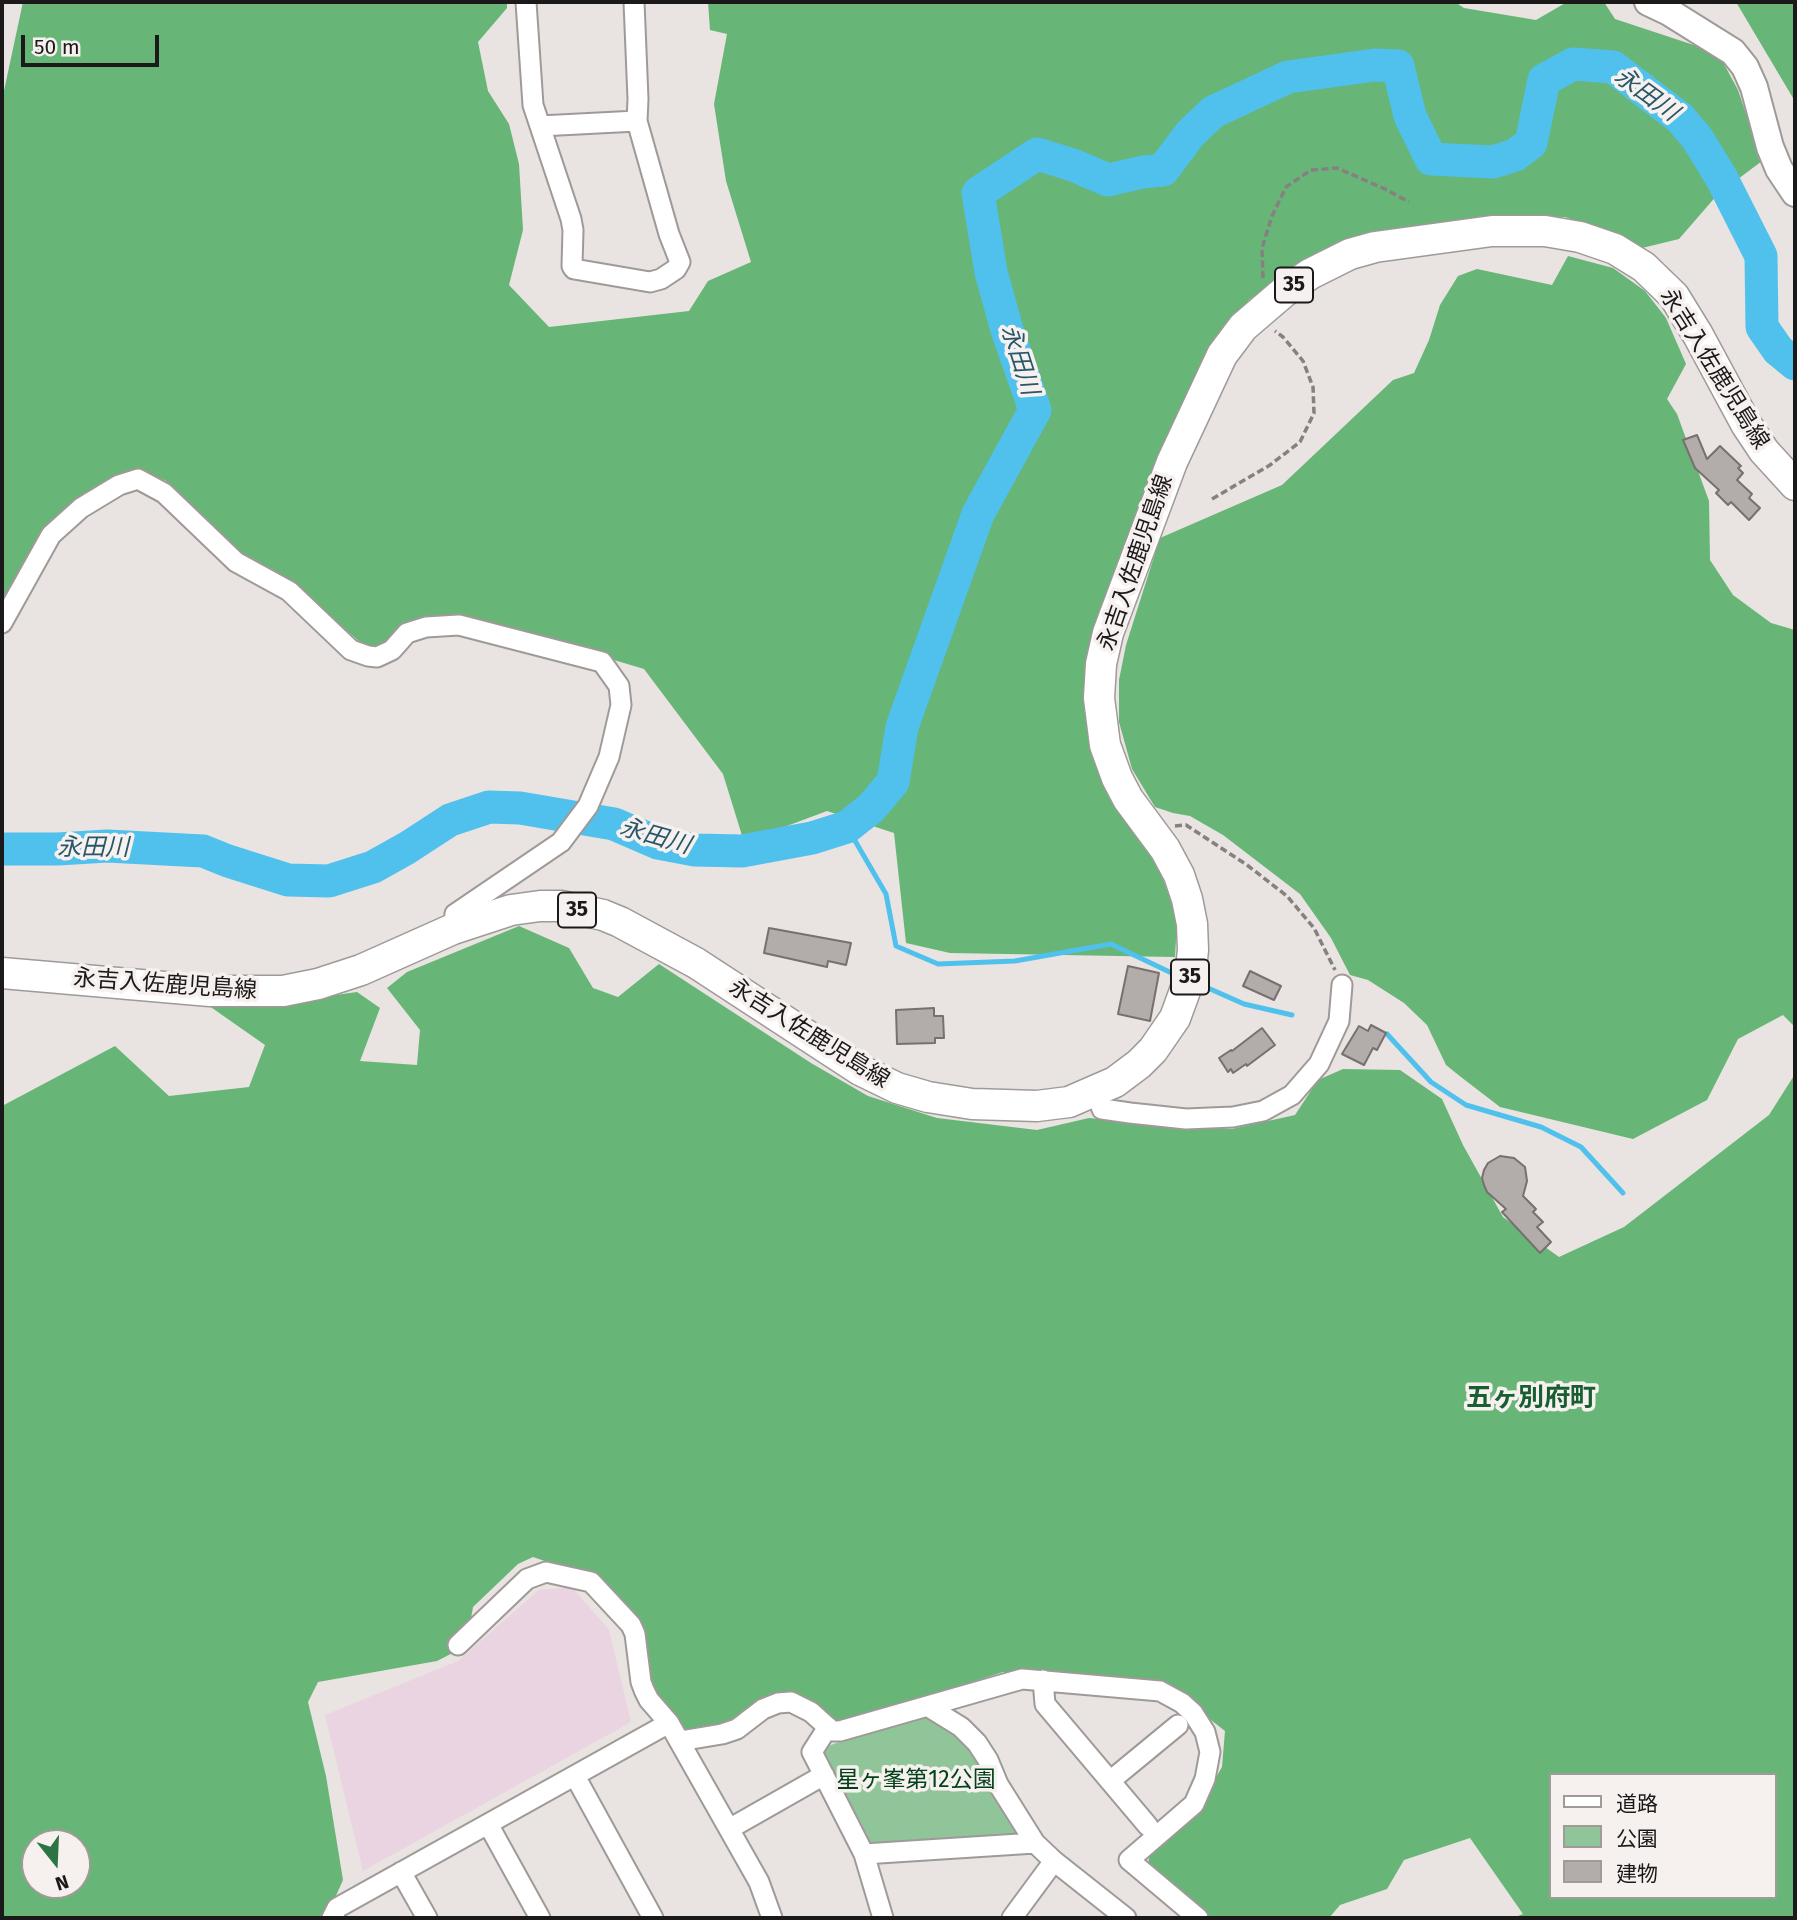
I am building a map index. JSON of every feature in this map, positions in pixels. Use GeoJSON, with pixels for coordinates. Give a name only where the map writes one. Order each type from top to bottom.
{"type":"FeatureCollection","features":[{"type":"Feature","properties":{"kind":"main road","name":"永吉入佐鹿児島線"},"geometry":{"type":"LineString","coordinates":[[2,973],[210,992],[284,991],[318,984],[361,970],[453,929],[511,910],[562,906],[603,915],[620,922],[696,963],[860,1070],[897,1088],[972,1104],[1013,1106],[1069,1102],[1105,1087],[1139,1064],[1164,1037],[1175,1018],[1190,977],[1192,937],[1187,899],[1179,875],[1117,778],[1105,745],[1100,698],[1101,664],[1108,633],[1172,462],[1222,355],[1243,327],[1285,291],[1310,274],[1350,254],[1375,247],[1492,231],[1545,231],[1580,237],[1615,249],[1644,267],[1674,296],[1746,425],[1764,451],[1795,485]]}},
{"type":"Feature","properties":{"kind":"street"},"geometry":{"type":"LineString","coordinates":[[526,2],[532,97],[571,219],[572,266],[574,269],[654,281],[676,269],[680,262],[669,234],[637,121],[634,2]]}},
{"type":"Feature","properties":{"kind":"street"},"geometry":{"type":"LineString","coordinates":[[1647,2],[1669,12],[1733,52],[1745,67],[1754,86],[1770,147],[1779,169],[1795,193]]}},
{"type":"Feature","properties":{"kind":"street"},"geometry":{"type":"LineString","coordinates":[[540,126],[637,121]]}},
{"type":"Feature","properties":{"kind":"street"},"geometry":{"type":"LineString","coordinates":[[2,623],[51,535],[81,508],[119,485],[138,480],[164,493],[236,562],[289,590],[351,650],[377,657],[392,650],[407,634],[426,627],[459,625],[602,662],[619,686],[621,705],[609,757],[588,806],[561,842],[455,914],[453,929]]}},
{"type":"Feature","properties":{"kind":"street"},"geometry":{"type":"LineString","coordinates":[[1105,1087],[1102,1108],[1186,1119],[1233,1117],[1263,1111],[1292,1095],[1319,1064],[1339,1021],[1342,985]]}},
{"type":"Feature","properties":{"kind":"street"},"geometry":{"type":"LineString","coordinates":[[457,1645],[527,1579],[546,1572],[591,1582],[631,1625],[635,1634],[644,1690],[680,1741],[759,1882],[772,1918]]}},
{"type":"Feature","properties":{"kind":"street"},"geometry":{"type":"LineString","coordinates":[[680,1741],[737,1729],[763,1709],[778,1703],[791,1702],[811,1712],[831,1731],[840,1731],[1022,1679],[1160,1691],[1182,1703],[1193,1713],[1205,1731],[1210,1752],[1205,1779],[1194,1804],[1129,1860],[1198,1918]]}},
{"type":"Feature","properties":{"kind":"street"},"geometry":{"type":"LineString","coordinates":[[1043,1680],[1045,1704],[1148,1826]]}},
{"type":"Feature","properties":{"kind":"street"},"geometry":{"type":"LineString","coordinates":[[927,1706],[961,1727],[977,1743],[1004,1794],[1035,1843],[1126,1918]]}},
{"type":"Feature","properties":{"kind":"street"},"geometry":{"type":"LineString","coordinates":[[332,1918],[337,1908],[669,1723]]}},
{"type":"Feature","properties":{"kind":"street"},"geometry":{"type":"LineString","coordinates":[[1110,1781],[1178,1725]]}},
{"type":"Feature","properties":{"kind":"street"},"geometry":{"type":"LineString","coordinates":[[828,1727],[812,1752],[864,1854],[883,1918]]}},
{"type":"Feature","properties":{"kind":"street"},"geometry":{"type":"LineString","coordinates":[[729,1829],[824,1775]]}},
{"type":"Feature","properties":{"kind":"street"},"geometry":{"type":"LineString","coordinates":[[575,1776],[653,1918]]}},
{"type":"Feature","properties":{"kind":"street"},"geometry":{"type":"LineString","coordinates":[[488,1824],[540,1918]]}},
{"type":"Feature","properties":{"kind":"street"},"geometry":{"type":"LineString","coordinates":[[864,1854],[1035,1843]]}},
{"type":"Feature","properties":{"kind":"street"},"geometry":{"type":"LineString","coordinates":[[1012,1918],[1054,1861]]}},
{"type":"Feature","properties":{"kind":"street"},"geometry":{"type":"LineString","coordinates":[[401,1872],[427,1918]]}},
{"type":"Feature","properties":{"kind":"path"},"geometry":{"type":"LineString","coordinates":[[1158,839],[1186,825],[1247,865],[1287,896],[1314,928],[1342,985]]}},
{"type":"Feature","properties":{"kind":"shaded area"},"geometry":{"type":"Polygon","coordinates":[[[572,1587],[609,1630],[631,1722],[363,1871],[325,1715],[458,1661],[539,1590],[572,1587]]]}},
{"type":"Feature","properties":{"kind":"green space"},"geometry":{"type":"Polygon","coordinates":[[[23,2],[507,2],[507,8],[478,42],[488,91],[509,124],[519,164],[523,230],[509,285],[549,327],[689,311],[708,281],[751,262],[726,181],[714,104],[727,34],[710,30],[708,2],[1455,2],[1464,8],[1536,20],[1567,2],[1604,2],[1615,19],[1718,53],[1738,90],[1762,161],[1718,194],[1679,239],[1642,248],[1610,232],[1565,217],[1483,216],[1349,242],[1291,268],[1249,300],[1194,380],[1133,524],[1088,670],[1087,731],[1111,795],[1158,867],[1168,892],[1177,922],[1175,957],[950,953],[906,943],[894,833],[827,811],[744,842],[723,774],[644,669],[594,654],[440,617],[414,620],[384,645],[368,649],[293,584],[226,544],[165,480],[128,473],[95,494],[2,610],[2,100],[23,2]]]}},
{"type":"Feature","properties":{"kind":"green space"},"geometry":{"type":"Polygon","coordinates":[[[1736,2],[1795,2],[1795,103],[1793,98],[1736,2]]]}},
{"type":"Feature","properties":{"kind":"green space"},"geometry":{"type":"Polygon","coordinates":[[[1568,256],[1613,268],[1645,291],[1666,318],[1686,364],[1667,399],[1677,414],[1709,501],[1710,560],[1733,595],[1771,623],[1795,630],[1795,1027],[1783,1015],[1738,1039],[1707,1100],[1633,1139],[1500,1107],[1446,1065],[1427,1025],[1404,1003],[1368,980],[1350,975],[1331,938],[1300,894],[1223,835],[1190,816],[1155,807],[1132,769],[1119,722],[1119,680],[1126,645],[1160,538],[1282,485],[1393,380],[1414,373],[1429,340],[1440,305],[1458,276],[1477,269],[1552,285],[1568,256]]]}},
{"type":"Feature","properties":{"kind":"green space"},"geometry":{"type":"Polygon","coordinates":[[[519,926],[569,948],[593,988],[618,997],[659,964],[811,1063],[868,1096],[937,1118],[1037,1130],[1089,1118],[1232,1129],[1295,1115],[1318,1080],[1343,1069],[1400,1070],[1442,1099],[1463,1145],[1503,1217],[1559,1257],[1624,1227],[1769,1115],[1795,1074],[1795,1918],[1513,1918],[1523,1914],[1470,1838],[1404,1860],[1387,1889],[1340,1905],[1329,1918],[1211,1918],[1148,1864],[1150,1852],[1202,1802],[1222,1767],[1225,1731],[1188,1702],[1145,1682],[1003,1672],[844,1723],[830,1722],[818,1704],[800,1697],[776,1693],[755,1704],[725,1726],[701,1731],[684,1729],[655,1701],[646,1683],[635,1613],[597,1579],[533,1557],[518,1564],[473,1607],[466,1646],[437,1661],[318,1682],[308,1702],[326,1776],[343,1880],[326,1918],[2,1918],[2,1106],[115,1046],[169,1096],[249,1087],[265,1045],[205,1003],[286,1002],[357,992],[380,1008],[360,1061],[417,1065],[420,1030],[387,988],[407,972],[519,926]]]}},
{"type":"Feature","properties":{"kind":"green space","name":"星ヶ峯第12公園"},"geometry":{"type":"Polygon","coordinates":[[[919,1714],[928,1716],[959,1735],[981,1765],[1018,1830],[1015,1836],[875,1845],[868,1842],[822,1752],[825,1747],[919,1714]]]}},
{"type":"Feature","properties":{"kind":"building"},"geometry":{"type":"Polygon","coordinates":[[[1697,435],[1707,459],[1720,446],[1741,466],[1738,468],[1743,473],[1737,480],[1752,494],[1749,498],[1760,508],[1749,520],[1731,502],[1728,505],[1716,493],[1719,490],[1695,468],[1683,440],[1697,435]]]}},
{"type":"Feature","properties":{"kind":"building"},"geometry":{"type":"Polygon","coordinates":[[[769,928],[851,943],[846,965],[828,961],[827,967],[764,953],[769,928]]]}},
{"type":"Feature","properties":{"kind":"building"},"geometry":{"type":"Polygon","coordinates":[[[1128,966],[1159,973],[1150,1021],[1118,1014],[1128,966]]]}},
{"type":"Feature","properties":{"kind":"building"},"geometry":{"type":"Polygon","coordinates":[[[1250,971],[1281,986],[1274,1000],[1243,986],[1250,971]]]}},
{"type":"Feature","properties":{"kind":"building"},"geometry":{"type":"Polygon","coordinates":[[[934,1008],[934,1016],[943,1016],[944,1038],[935,1038],[935,1043],[897,1044],[896,1010],[934,1008]]]}},
{"type":"Feature","properties":{"kind":"building"},"geometry":{"type":"Polygon","coordinates":[[[1371,1025],[1386,1033],[1377,1050],[1373,1048],[1364,1065],[1342,1054],[1359,1026],[1368,1031],[1371,1025]]]}},
{"type":"Feature","properties":{"kind":"building"},"geometry":{"type":"Polygon","coordinates":[[[1262,1028],[1275,1045],[1247,1066],[1246,1064],[1233,1073],[1231,1069],[1228,1072],[1219,1058],[1262,1028]]]}},
{"type":"Feature","properties":{"kind":"building"},"geometry":{"type":"Polygon","coordinates":[[[1500,1156],[1514,1158],[1525,1167],[1527,1181],[1523,1196],[1536,1209],[1533,1212],[1543,1222],[1537,1227],[1551,1242],[1540,1253],[1502,1212],[1506,1209],[1487,1192],[1484,1185],[1484,1170],[1488,1163],[1500,1156]]]}},
{"type":"Feature","properties":{"kind":"waterway","name":"永田川"},"geometry":{"type":"LineString","coordinates":[[2,849],[107,846],[203,851],[288,880],[329,881],[373,867],[450,820],[489,807],[520,808],[614,824],[658,843],[695,850],[742,851],[812,838],[847,827],[871,808],[893,782],[902,727],[978,514],[1035,410],[1007,330],[991,272],[978,193],[1037,154],[1108,180],[1163,170],[1190,134],[1213,112],[1288,77],[1375,65],[1398,66],[1410,116],[1431,159],[1493,162],[1515,155],[1531,143],[1544,80],[1573,64],[1613,67],[1680,118],[1697,138],[1721,177],[1761,256],[1762,327],[1778,350],[1795,364]]}},
{"type":"Feature","properties":{"kind":"waterway"},"geometry":{"type":"LineString","coordinates":[[847,827],[886,894],[896,946],[938,964],[1015,961],[1111,944],[1180,977]]}},
{"type":"Feature","properties":{"kind":"waterway"},"geometry":{"type":"LineString","coordinates":[[1199,984],[1244,1004],[1292,1015]]}},
{"type":"Feature","properties":{"kind":"waterway"},"geometry":{"type":"LineString","coordinates":[[1387,1034],[1431,1082],[1466,1105],[1541,1127],[1581,1147],[1623,1193]]}},
{"type":"Feature","properties":{"kind":"district","name":"五ヶ別府町"},"geometry":{"type":"Point","coordinates":[1531,1399]}}]}
